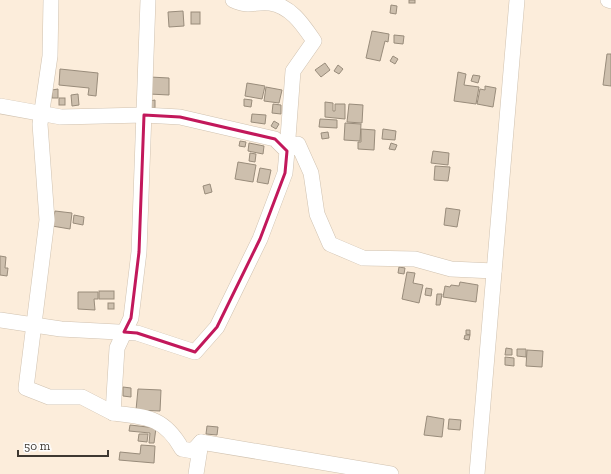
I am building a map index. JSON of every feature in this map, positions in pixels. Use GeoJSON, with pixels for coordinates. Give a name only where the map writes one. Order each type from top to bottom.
{"type":"FeatureCollection","features":[{"type":"Feature","properties":{"kind":"street"},"geometry":{"type":"LineString","coordinates":[[51,0],[50,56],[40,124],[47,220],[26,388],[49,397],[82,397],[113,413],[150,418],[174,434],[182,449],[193,451],[201,442]]}},
{"type":"Feature","properties":{"kind":"street"},"geometry":{"type":"LineString","coordinates":[[113,413],[117,348],[131,318],[139,252],[148,0]]}},
{"type":"Feature","properties":{"kind":"street"},"geometry":{"type":"LineString","coordinates":[[0,320],[61,329],[137,333],[195,352],[217,327],[260,239],[285,173],[293,71],[314,41],[290,11],[270,3],[244,5],[233,0]]}},
{"type":"Feature","properties":{"kind":"street"},"geometry":{"type":"LineString","coordinates":[[477,474],[517,0]]}},
{"type":"Feature","properties":{"kind":"street"},"geometry":{"type":"LineString","coordinates":[[0,106],[61,117],[144,115],[180,118],[275,139],[287,151]]}},
{"type":"Feature","properties":{"kind":"street"},"geometry":{"type":"LineString","coordinates":[[287,151],[298,144],[311,173],[317,214],[330,244],[363,258],[415,259],[451,269],[494,271]]}},
{"type":"Feature","properties":{"kind":"street"},"geometry":{"type":"LineString","coordinates":[[196,474],[201,442]]}},
{"type":"Feature","properties":{"kind":"street"},"geometry":{"type":"LineString","coordinates":[[201,442],[391,474]]}},
{"type":"Feature","properties":{"kind":"highlighted area"},"geometry":{"type":"Polygon","coordinates":[[[144,115],[180,117],[275,139],[287,151],[285,173],[260,239],[217,327],[195,352],[137,333],[124,332],[131,318],[139,252],[144,115]]]}},
{"type":"Feature","properties":{"kind":"building"},"geometry":{"type":"Polygon","coordinates":[[[409,0],[415,0],[415,3],[409,3],[409,0]]]}},
{"type":"Feature","properties":{"kind":"building"},"geometry":{"type":"Polygon","coordinates":[[[391,5],[397,6],[396,14],[390,13],[391,5]]]}},
{"type":"Feature","properties":{"kind":"building"},"geometry":{"type":"Polygon","coordinates":[[[183,11],[184,26],[169,27],[168,12],[183,11]]]}},
{"type":"Feature","properties":{"kind":"building"},"geometry":{"type":"Polygon","coordinates":[[[191,12],[200,12],[200,24],[191,24],[191,12]]]}},
{"type":"Feature","properties":{"kind":"building"},"geometry":{"type":"Polygon","coordinates":[[[372,31],[389,34],[388,42],[385,41],[380,61],[366,58],[372,31]]]}},
{"type":"Feature","properties":{"kind":"building"},"geometry":{"type":"Polygon","coordinates":[[[394,35],[404,36],[403,44],[394,43],[394,35]]]}},
{"type":"Feature","properties":{"kind":"building"},"geometry":{"type":"Polygon","coordinates":[[[607,54],[611,54],[611,86],[603,85],[607,54]]]}},
{"type":"Feature","properties":{"kind":"building"},"geometry":{"type":"Polygon","coordinates":[[[393,56],[398,59],[395,64],[390,61],[393,56]]]}},
{"type":"Feature","properties":{"kind":"building"},"geometry":{"type":"Polygon","coordinates":[[[325,63],[330,70],[321,77],[315,70],[325,63]]]}},
{"type":"Feature","properties":{"kind":"building"},"geometry":{"type":"Polygon","coordinates":[[[338,65],[343,69],[339,74],[334,71],[338,65]]]}},
{"type":"Feature","properties":{"kind":"building"},"geometry":{"type":"Polygon","coordinates":[[[60,69],[98,73],[96,96],[88,95],[89,88],[59,85],[60,69]]]}},
{"type":"Feature","properties":{"kind":"building"},"geometry":{"type":"Polygon","coordinates":[[[458,72],[466,74],[464,85],[479,87],[476,104],[454,101],[458,72]]]}},
{"type":"Feature","properties":{"kind":"building"},"geometry":{"type":"Polygon","coordinates":[[[473,75],[480,76],[478,83],[471,81],[473,75]]]}},
{"type":"Feature","properties":{"kind":"building"},"geometry":{"type":"Polygon","coordinates":[[[150,77],[169,78],[169,95],[149,94],[150,77]]]}},
{"type":"Feature","properties":{"kind":"building"},"geometry":{"type":"Polygon","coordinates":[[[247,83],[265,86],[262,99],[245,96],[247,83]]]}},
{"type":"Feature","properties":{"kind":"building"},"geometry":{"type":"Polygon","coordinates":[[[485,86],[496,88],[493,107],[477,104],[480,89],[485,90],[485,86]]]}},
{"type":"Feature","properties":{"kind":"building"},"geometry":{"type":"Polygon","coordinates":[[[266,87],[282,90],[279,103],[264,101],[266,87]]]}},
{"type":"Feature","properties":{"kind":"building"},"geometry":{"type":"Polygon","coordinates":[[[58,89],[58,98],[52,98],[52,90],[58,89]]]}},
{"type":"Feature","properties":{"kind":"building"},"geometry":{"type":"Polygon","coordinates":[[[78,94],[79,105],[72,106],[71,95],[78,94]]]}},
{"type":"Feature","properties":{"kind":"building"},"geometry":{"type":"Polygon","coordinates":[[[59,98],[65,98],[65,105],[59,105],[59,98]]]}},
{"type":"Feature","properties":{"kind":"building"},"geometry":{"type":"Polygon","coordinates":[[[244,99],[252,100],[251,107],[244,106],[244,99]]]}},
{"type":"Feature","properties":{"kind":"building"},"geometry":{"type":"Polygon","coordinates":[[[155,100],[155,108],[149,108],[149,101],[155,100]]]}},
{"type":"Feature","properties":{"kind":"building"},"geometry":{"type":"Polygon","coordinates":[[[325,102],[333,103],[333,111],[335,111],[335,104],[345,104],[345,119],[325,117],[325,102]]]}},
{"type":"Feature","properties":{"kind":"building"},"geometry":{"type":"Polygon","coordinates":[[[273,104],[281,105],[281,114],[272,113],[273,104]]]}},
{"type":"Feature","properties":{"kind":"building"},"geometry":{"type":"Polygon","coordinates":[[[349,104],[363,105],[362,123],[347,122],[349,104]]]}},
{"type":"Feature","properties":{"kind":"building"},"geometry":{"type":"Polygon","coordinates":[[[252,114],[266,115],[265,124],[251,122],[252,114]]]}},
{"type":"Feature","properties":{"kind":"building"},"geometry":{"type":"Polygon","coordinates":[[[320,119],[337,120],[337,128],[319,127],[320,119]]]}},
{"type":"Feature","properties":{"kind":"building"},"geometry":{"type":"Polygon","coordinates":[[[274,121],[279,124],[276,129],[271,126],[274,121]]]}},
{"type":"Feature","properties":{"kind":"building"},"geometry":{"type":"Polygon","coordinates":[[[345,123],[361,124],[360,141],[344,140],[345,123]]]}},
{"type":"Feature","properties":{"kind":"building"},"geometry":{"type":"Polygon","coordinates":[[[361,129],[375,130],[374,150],[358,149],[358,142],[361,142],[361,129]]]}},
{"type":"Feature","properties":{"kind":"building"},"geometry":{"type":"Polygon","coordinates":[[[383,129],[396,131],[395,140],[382,139],[383,129]]]}},
{"type":"Feature","properties":{"kind":"building"},"geometry":{"type":"Polygon","coordinates":[[[328,132],[329,138],[322,139],[321,133],[328,132]]]}},
{"type":"Feature","properties":{"kind":"building"},"geometry":{"type":"Polygon","coordinates":[[[240,141],[246,142],[245,147],[239,146],[240,141]]]}},
{"type":"Feature","properties":{"kind":"building"},"geometry":{"type":"Polygon","coordinates":[[[249,143],[264,146],[263,154],[248,151],[249,143]]]}},
{"type":"Feature","properties":{"kind":"building"},"geometry":{"type":"Polygon","coordinates":[[[391,143],[397,145],[395,150],[389,149],[391,143]]]}},
{"type":"Feature","properties":{"kind":"building"},"geometry":{"type":"Polygon","coordinates":[[[433,151],[449,153],[448,165],[431,163],[433,151]]]}},
{"type":"Feature","properties":{"kind":"building"},"geometry":{"type":"Polygon","coordinates":[[[250,153],[256,154],[255,162],[249,161],[250,153]]]}},
{"type":"Feature","properties":{"kind":"building"},"geometry":{"type":"Polygon","coordinates":[[[238,162],[256,165],[253,182],[235,179],[238,162]]]}},
{"type":"Feature","properties":{"kind":"building"},"geometry":{"type":"Polygon","coordinates":[[[435,166],[450,167],[448,181],[434,180],[435,166]]]}},
{"type":"Feature","properties":{"kind":"building"},"geometry":{"type":"Polygon","coordinates":[[[260,168],[271,170],[268,184],[257,182],[260,168]]]}},
{"type":"Feature","properties":{"kind":"building"},"geometry":{"type":"Polygon","coordinates":[[[210,184],[212,192],[205,194],[203,186],[210,184]]]}},
{"type":"Feature","properties":{"kind":"building"},"geometry":{"type":"Polygon","coordinates":[[[446,208],[460,210],[457,227],[444,225],[446,208]]]}},
{"type":"Feature","properties":{"kind":"building"},"geometry":{"type":"Polygon","coordinates":[[[55,211],[72,213],[70,229],[52,226],[55,211]]]}},
{"type":"Feature","properties":{"kind":"building"},"geometry":{"type":"Polygon","coordinates":[[[74,215],[84,217],[83,225],[73,223],[74,215]]]}},
{"type":"Feature","properties":{"kind":"building"},"geometry":{"type":"Polygon","coordinates":[[[0,256],[6,257],[5,268],[8,268],[7,276],[0,275],[0,256]]]}},
{"type":"Feature","properties":{"kind":"building"},"geometry":{"type":"Polygon","coordinates":[[[399,267],[405,268],[404,274],[398,273],[399,267]]]}},
{"type":"Feature","properties":{"kind":"building"},"geometry":{"type":"Polygon","coordinates":[[[407,272],[415,273],[413,283],[423,285],[419,303],[402,299],[407,272]]]}},
{"type":"Feature","properties":{"kind":"building"},"geometry":{"type":"Polygon","coordinates":[[[460,282],[478,285],[476,302],[443,297],[445,286],[459,286],[460,282]]]}},
{"type":"Feature","properties":{"kind":"building"},"geometry":{"type":"Polygon","coordinates":[[[426,288],[432,289],[431,296],[425,295],[426,288]]]}},
{"type":"Feature","properties":{"kind":"building"},"geometry":{"type":"Polygon","coordinates":[[[99,291],[114,291],[114,299],[99,299],[99,291]]]}},
{"type":"Feature","properties":{"kind":"building"},"geometry":{"type":"Polygon","coordinates":[[[78,292],[98,292],[98,299],[94,299],[95,310],[78,309],[78,292]]]}},
{"type":"Feature","properties":{"kind":"building"},"geometry":{"type":"Polygon","coordinates":[[[437,294],[442,294],[440,305],[436,305],[437,294]]]}},
{"type":"Feature","properties":{"kind":"building"},"geometry":{"type":"Polygon","coordinates":[[[108,303],[114,303],[114,309],[108,309],[108,303]]]}},
{"type":"Feature","properties":{"kind":"building"},"geometry":{"type":"Polygon","coordinates":[[[466,330],[470,330],[470,335],[466,334],[466,330]]]}},
{"type":"Feature","properties":{"kind":"building"},"geometry":{"type":"Polygon","coordinates":[[[465,335],[470,335],[469,340],[464,339],[465,335]]]}},
{"type":"Feature","properties":{"kind":"building"},"geometry":{"type":"Polygon","coordinates":[[[506,348],[512,349],[512,355],[505,355],[506,348]]]}},
{"type":"Feature","properties":{"kind":"building"},"geometry":{"type":"Polygon","coordinates":[[[517,349],[526,349],[526,357],[517,356],[517,349]]]}},
{"type":"Feature","properties":{"kind":"building"},"geometry":{"type":"Polygon","coordinates":[[[527,350],[543,351],[542,367],[526,366],[527,350]]]}},
{"type":"Feature","properties":{"kind":"building"},"geometry":{"type":"Polygon","coordinates":[[[505,357],[514,358],[514,366],[505,365],[505,357]]]}},
{"type":"Feature","properties":{"kind":"building"},"geometry":{"type":"Polygon","coordinates":[[[123,387],[131,388],[131,397],[123,396],[123,387]]]}},
{"type":"Feature","properties":{"kind":"building"},"geometry":{"type":"Polygon","coordinates":[[[138,389],[161,390],[160,411],[136,410],[138,389]]]}},
{"type":"Feature","properties":{"kind":"building"},"geometry":{"type":"Polygon","coordinates":[[[427,416],[444,419],[442,437],[424,435],[427,416]]]}},
{"type":"Feature","properties":{"kind":"building"},"geometry":{"type":"Polygon","coordinates":[[[449,419],[461,420],[460,430],[448,429],[449,419]]]}},
{"type":"Feature","properties":{"kind":"building"},"geometry":{"type":"Polygon","coordinates":[[[130,425],[156,428],[154,443],[149,443],[150,433],[129,431],[130,425]]]}},
{"type":"Feature","properties":{"kind":"building"},"geometry":{"type":"Polygon","coordinates":[[[207,426],[218,427],[217,435],[206,434],[207,426]]]}},
{"type":"Feature","properties":{"kind":"building"},"geometry":{"type":"Polygon","coordinates":[[[139,434],[148,434],[147,442],[138,441],[139,434]]]}},
{"type":"Feature","properties":{"kind":"building"},"geometry":{"type":"Polygon","coordinates":[[[141,445],[155,446],[154,463],[119,460],[120,452],[140,454],[141,445]]]}}]}
